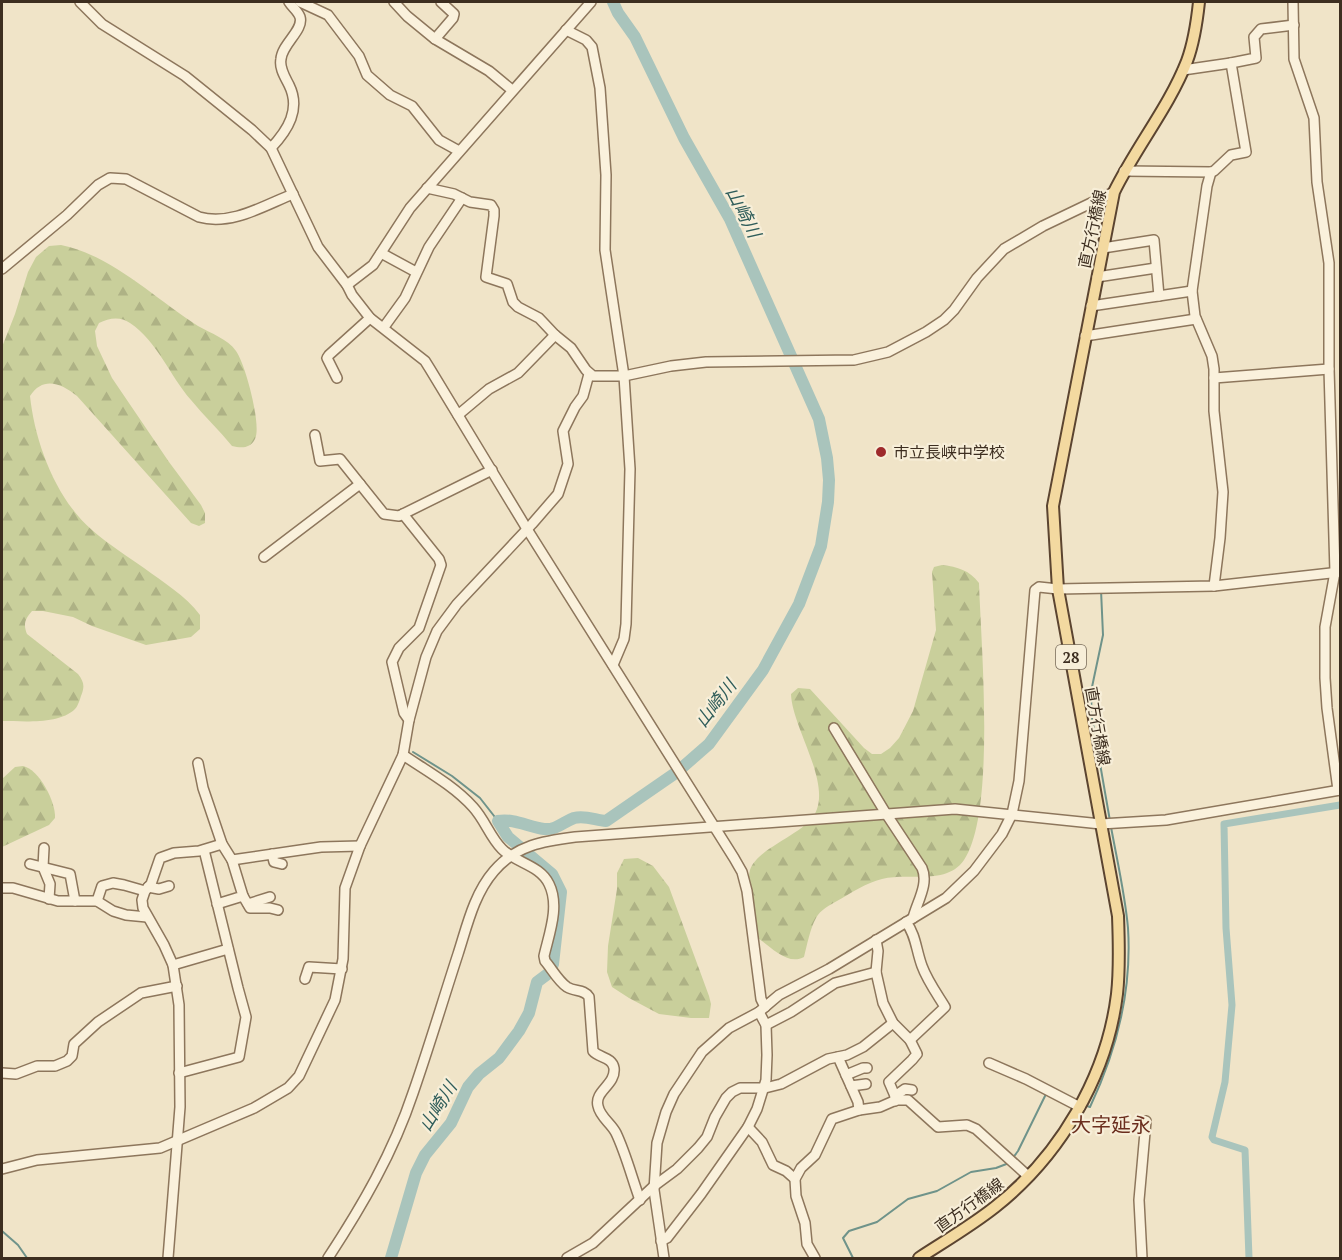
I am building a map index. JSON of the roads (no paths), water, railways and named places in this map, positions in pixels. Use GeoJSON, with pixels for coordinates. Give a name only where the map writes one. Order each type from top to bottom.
{"type":"FeatureCollection","features":[{"type":"Feature","properties":{"kind":"main road","name":"直方行橋線"},"geometry":{"type":"LineString","coordinates":[[920,1258],[995,1207],[1051,1151],[1080,1107],[1100,1063],[1110,1029],[1117,995],[1118,916],[1058,589],[1053,506],[1114,192],[1124,171],[1174,89],[1188,60],[1199,2]]}},
{"type":"Feature","properties":{"kind":"street"},"geometry":{"type":"LineString","coordinates":[[80,2],[102,24],[185,76],[271,148],[318,247],[370,318],[425,361],[527,529],[734,858],[745,880],[760,999],[766,1025],[765,1088],[748,1127],[693,1205],[667,1238],[661,1242]]}},
{"type":"Feature","properties":{"kind":"street"},"geometry":{"type":"LineString","coordinates":[[271,148],[282,135],[295,110],[294,97],[280,64],[283,48],[300,25],[299,15],[289,2]]}},
{"type":"Feature","properties":{"kind":"street"},"geometry":{"type":"LineString","coordinates":[[300,2],[328,15],[359,56],[367,75],[390,95],[412,106],[439,140],[459,151]]}},
{"type":"Feature","properties":{"kind":"street"},"geometry":{"type":"LineString","coordinates":[[394,2],[435,39],[489,70],[512,90]]}},
{"type":"Feature","properties":{"kind":"street"},"geometry":{"type":"LineString","coordinates":[[435,39],[454,14],[441,2]]}},
{"type":"Feature","properties":{"kind":"street"},"geometry":{"type":"LineString","coordinates":[[347,285],[366,271],[381,253],[410,208],[591,2]]}},
{"type":"Feature","properties":{"kind":"street"},"geometry":{"type":"LineString","coordinates":[[328,1258],[355,1217],[384,1164],[413,1095],[477,898],[495,870],[511,855],[525,847],[543,841],[575,837],[885,812],[955,809],[1101,824],[1166,820],[1339,790],[1325,678],[1325,627],[1338,572],[1329,369],[1329,263],[1317,182],[1314,118],[1294,59],[1293,2]]}},
{"type":"Feature","properties":{"kind":"street"},"geometry":{"type":"LineString","coordinates":[[1183,70],[1256,58],[1254,37],[1261,29],[1294,25]]}},
{"type":"Feature","properties":{"kind":"street"},"geometry":{"type":"LineString","coordinates":[[566,30],[586,40],[595,53],[606,154],[605,250],[624,376],[630,469],[626,613],[624,639],[613,665]]}},
{"type":"Feature","properties":{"kind":"street"},"geometry":{"type":"LineString","coordinates":[[1124,171],[1211,172],[1231,155],[1246,152],[1231,63]]}},
{"type":"Feature","properties":{"kind":"street"},"geometry":{"type":"LineString","coordinates":[[1211,172],[1192,291],[1196,319],[1212,356],[1214,378],[1214,411],[1222,492],[1220,538],[1214,586]]}},
{"type":"Feature","properties":{"kind":"street"},"geometry":{"type":"LineString","coordinates":[[2,269],[67,215],[98,185],[110,178],[126,179],[209,220],[230,219],[293,194]]}},
{"type":"Feature","properties":{"kind":"street"},"geometry":{"type":"LineString","coordinates":[[427,188],[470,202],[491,206],[494,210],[486,277],[505,281],[513,302],[518,308],[539,318],[571,348],[590,374],[598,377],[624,376],[671,366],[706,362],[842,361],[868,358],[888,352],[906,345],[944,320],[985,268],[1004,249],[1043,226],[1114,192]]}},
{"type":"Feature","properties":{"kind":"street"},"geometry":{"type":"LineString","coordinates":[[384,327],[405,298],[429,247],[462,198]]}},
{"type":"Feature","properties":{"kind":"street"},"geometry":{"type":"LineString","coordinates":[[1103,248],[1154,240],[1159,296]]}},
{"type":"Feature","properties":{"kind":"street"},"geometry":{"type":"LineString","coordinates":[[381,253],[416,272]]}},
{"type":"Feature","properties":{"kind":"street"},"geometry":{"type":"LineString","coordinates":[[1097,277],[1156,268]]}},
{"type":"Feature","properties":{"kind":"street"},"geometry":{"type":"LineString","coordinates":[[1091,306],[1192,291]]}},
{"type":"Feature","properties":{"kind":"street"},"geometry":{"type":"LineString","coordinates":[[337,378],[327,358],[370,318]]}},
{"type":"Feature","properties":{"kind":"street"},"geometry":{"type":"LineString","coordinates":[[1085,336],[1196,319]]}},
{"type":"Feature","properties":{"kind":"street"},"geometry":{"type":"LineString","coordinates":[[458,415],[489,389],[518,373],[555,335]]}},
{"type":"Feature","properties":{"kind":"street"},"geometry":{"type":"LineString","coordinates":[[1214,378],[1329,369]]}},
{"type":"Feature","properties":{"kind":"street"},"geometry":{"type":"LineString","coordinates":[[2,1169],[37,1160],[148,1150],[178,1141],[254,1108],[288,1088],[299,1076],[335,1000],[342,969],[345,888],[360,846],[403,755],[409,720],[426,657],[437,632],[457,604],[558,494],[568,464],[563,431],[574,407],[583,396],[590,374]]}},
{"type":"Feature","properties":{"kind":"street"},"geometry":{"type":"LineString","coordinates":[[315,435],[320,461],[340,459],[384,514],[399,516],[492,470]]}},
{"type":"Feature","properties":{"kind":"street"},"geometry":{"type":"LineString","coordinates":[[264,557],[360,484]]}},
{"type":"Feature","properties":{"kind":"street"},"geometry":{"type":"LineString","coordinates":[[403,514],[441,565],[419,628],[399,648],[392,662],[404,712],[409,720]]}},
{"type":"Feature","properties":{"kind":"street"},"geometry":{"type":"LineString","coordinates":[[664,1258],[654,1186],[657,1143],[666,1112],[682,1080],[702,1052],[729,1028],[762,1009],[779,995],[800,985],[946,898],[974,871],[1002,834],[1012,814],[1022,756],[1035,590],[1039,587],[1058,589],[1214,586],[1338,572]]}},
{"type":"Feature","properties":{"kind":"street"},"geometry":{"type":"LineString","coordinates":[[834,728],[925,874],[923,888],[910,920],[923,970],[945,1007],[910,1040]]}},
{"type":"Feature","properties":{"kind":"street"},"geometry":{"type":"LineString","coordinates":[[403,755],[447,784],[472,806],[500,847],[540,872],[549,884],[553,913],[544,956],[564,986],[584,991],[589,997],[593,1051],[609,1060],[614,1068],[613,1078],[598,1098],[597,1105],[616,1133],[640,1200]]}},
{"type":"Feature","properties":{"kind":"street"},"geometry":{"type":"LineString","coordinates":[[198,763],[203,788],[222,844],[232,860],[245,900],[250,908],[278,910]]}},
{"type":"Feature","properties":{"kind":"street"},"geometry":{"type":"LineString","coordinates":[[168,1258],[180,1107],[179,1005],[173,965],[143,908],[142,900],[152,884],[160,858],[174,853],[204,850],[222,844]]}},
{"type":"Feature","properties":{"kind":"street"},"geometry":{"type":"LineString","coordinates":[[232,860],[321,847],[360,846]]}},
{"type":"Feature","properties":{"kind":"street"},"geometry":{"type":"LineString","coordinates":[[44,849],[43,867],[50,884],[49,899]]}},
{"type":"Feature","properties":{"kind":"street"},"geometry":{"type":"LineString","coordinates":[[179,1072],[239,1057],[246,1017],[204,850]]}},
{"type":"Feature","properties":{"kind":"street"},"geometry":{"type":"LineString","coordinates":[[272,854],[274,862],[282,864]]}},
{"type":"Feature","properties":{"kind":"street"},"geometry":{"type":"LineString","coordinates":[[30,864],[70,874],[75,901]]}},
{"type":"Feature","properties":{"kind":"street"},"geometry":{"type":"LineString","coordinates":[[97,901],[102,886],[112,884],[159,889],[169,886]]}},
{"type":"Feature","properties":{"kind":"street"},"geometry":{"type":"LineString","coordinates":[[2,888],[13,888],[49,899],[97,901],[113,911],[126,915],[147,916]]}},
{"type":"Feature","properties":{"kind":"street"},"geometry":{"type":"LineString","coordinates":[[218,904],[270,897]]}},
{"type":"Feature","properties":{"kind":"street"},"geometry":{"type":"LineString","coordinates":[[876,940],[878,951],[876,972],[883,1003],[893,1023],[910,1040],[917,1054],[889,1080],[895,1099]]}},
{"type":"Feature","properties":{"kind":"street"},"geometry":{"type":"LineString","coordinates":[[173,965],[228,949]]}},
{"type":"Feature","properties":{"kind":"street"},"geometry":{"type":"LineString","coordinates":[[305,979],[309,967],[342,969]]}},
{"type":"Feature","properties":{"kind":"street"},"geometry":{"type":"LineString","coordinates":[[766,1025],[791,1012],[835,983],[876,972]]}},
{"type":"Feature","properties":{"kind":"street"},"geometry":{"type":"LineString","coordinates":[[2,1073],[16,1074],[37,1066],[55,1066],[67,1061],[72,1056],[74,1044],[98,1022],[141,993],[177,987]]}},
{"type":"Feature","properties":{"kind":"street"},"geometry":{"type":"LineString","coordinates":[[567,1258],[593,1243],[698,1148],[707,1137],[726,1098],[740,1088],[765,1088],[781,1084],[828,1059],[862,1047],[893,1023]]}},
{"type":"Feature","properties":{"kind":"street"},"geometry":{"type":"LineString","coordinates":[[838,1057],[860,1110]]}},
{"type":"Feature","properties":{"kind":"street"},"geometry":{"type":"LineString","coordinates":[[989,1063],[1006,1069],[1080,1107]]}},
{"type":"Feature","properties":{"kind":"street"},"geometry":{"type":"LineString","coordinates":[[846,1075],[867,1068]]}},
{"type":"Feature","properties":{"kind":"street"},"geometry":{"type":"LineString","coordinates":[[851,1086],[867,1084]]}},
{"type":"Feature","properties":{"kind":"street"},"geometry":{"type":"LineString","coordinates":[[815,1258],[807,1244],[805,1223],[796,1196],[795,1179],[801,1168],[818,1151],[832,1119],[860,1110],[880,1107],[895,1099],[904,1089],[912,1090]]}},
{"type":"Feature","properties":{"kind":"street"},"geometry":{"type":"LineString","coordinates":[[895,1099],[911,1102],[938,1127],[967,1125],[972,1127],[1028,1176]]}},
{"type":"Feature","properties":{"kind":"street"},"geometry":{"type":"LineString","coordinates":[[1142,1258],[1139,1200],[1146,1121]]}},
{"type":"Feature","properties":{"kind":"street"},"geometry":{"type":"LineString","coordinates":[[748,1127],[762,1142],[773,1165],[786,1171],[795,1179]]}},
{"type":"Feature","properties":{"kind":"waterway","name":"山崎川"},"geometry":{"type":"LineString","coordinates":[[391,1258],[416,1173],[425,1155],[451,1123],[468,1087],[479,1074],[499,1058],[519,1031],[529,1013],[537,982],[549,973],[553,964],[561,892],[552,874],[508,837],[498,821],[504,820],[544,829],[556,827],[578,817],[606,821],[677,772],[709,744],[763,670],[799,604],[821,546],[829,480],[819,419],[730,219],[684,138],[635,37],[613,2]]}},
{"type":"Feature","properties":{"kind":"waterway"},"geometry":{"type":"LineString","coordinates":[[1101,590],[1103,635],[1092,687],[1091,712],[1110,821]]}},
{"type":"Feature","properties":{"kind":"waterway"},"geometry":{"type":"LineString","coordinates":[[413,752],[452,776],[480,798],[498,821]]}},
{"type":"Feature","properties":{"kind":"waterway"},"geometry":{"type":"LineString","coordinates":[[1249,1258],[1245,1150],[1214,1140],[1212,1137],[1225,1082],[1232,1005],[1226,928],[1224,824],[1340,805]]}},
{"type":"Feature","properties":{"kind":"waterway"},"geometry":{"type":"LineString","coordinates":[[1084,1105],[1090,1107],[1108,1064],[1121,1020],[1128,975],[1127,915],[1111,827]]}},
{"type":"Feature","properties":{"kind":"waterway"},"geometry":{"type":"LineString","coordinates":[[1012,1159],[1047,1092]]}},
{"type":"Feature","properties":{"kind":"waterway"},"geometry":{"type":"LineString","coordinates":[[853,1258],[843,1238],[849,1231],[877,1222],[908,1199],[937,1191],[971,1172],[996,1168],[1009,1163]]}},
{"type":"Feature","properties":{"kind":"waterway"},"geometry":{"type":"LineString","coordinates":[[2,1231],[18,1245],[27,1258]]}},
{"type":"Feature","properties":{"kind":"place","name":"市立長峡中学校"},"geometry":{"type":"Point","coordinates":[881,452]}},
{"type":"Feature","properties":{"kind":"district","name":"大字延永"},"geometry":{"type":"Point","coordinates":[1111,1124]}}]}
